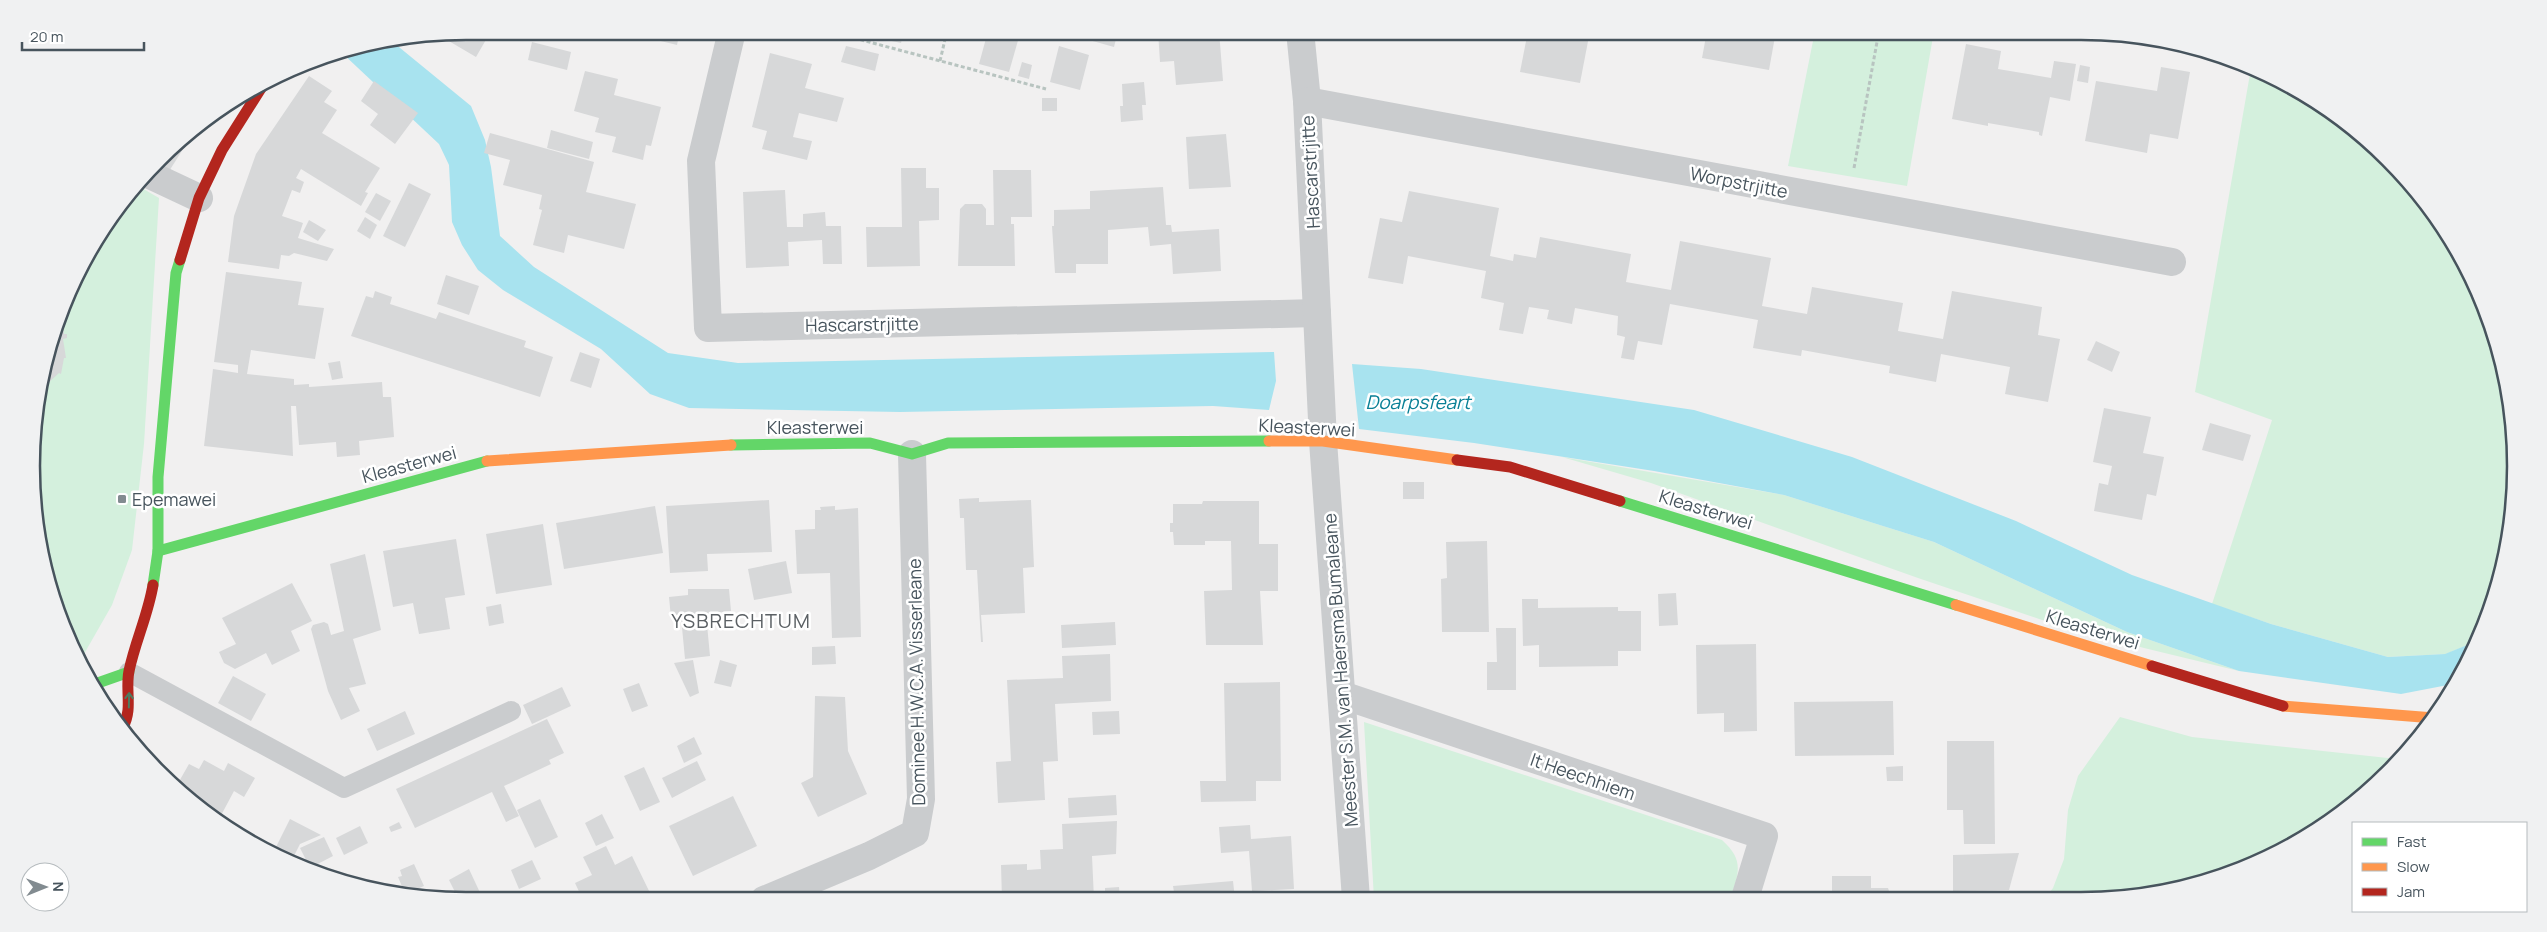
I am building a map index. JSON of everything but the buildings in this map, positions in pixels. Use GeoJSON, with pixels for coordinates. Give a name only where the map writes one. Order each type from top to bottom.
{"type":"FeatureCollection","features":[{"type":"Feature","properties":{"kind":"street","name":"Hascarstrjitte"},"geometry":{"type":"LineString","coordinates":[[730,40],[701,161],[708,328],[1317,313]]}},
{"type":"Feature","properties":{"kind":"street","name":"Hascarstrjitte"},"geometry":{"type":"LineString","coordinates":[[1301,40],[1307,101],[1323,441]]}},
{"type":"Feature","properties":{"kind":"street"},"geometry":{"type":"LineString","coordinates":[[126,722],[129,716],[129,672],[150,602],[158,551],[158,477],[176,273],[199,198],[222,150],[257,95]]}},
{"type":"Feature","properties":{"kind":"street","name":"Worpstrjitte"},"geometry":{"type":"LineString","coordinates":[[1307,101],[2172,262]]}},
{"type":"Feature","properties":{"kind":"street"},"geometry":{"type":"LineString","coordinates":[[154,177],[199,198]]}},
{"type":"Feature","properties":{"kind":"street","name":"Kleasterwei"},"geometry":{"type":"LineString","coordinates":[[158,551],[488,461],[703,444],[870,443],[912,454],[948,443],[1323,441],[1510,467],[2288,708],[2425,717]]}},
{"type":"Feature","properties":{"kind":"street","name":"Meester S.M. van Haersma Bumaleane"},"geometry":{"type":"LineString","coordinates":[[1323,441],[1356,892]]}},
{"type":"Feature","properties":{"kind":"street","name":"Dominee H.W.C.A. Visserleane"},"geometry":{"type":"LineString","coordinates":[[783,892],[868,856],[915,833],[921,799],[912,454]]}},
{"type":"Feature","properties":{"kind":"street"},"geometry":{"type":"LineString","coordinates":[[99,682],[129,672]]}},
{"type":"Feature","properties":{"kind":"street","name":"It Heechhiem"},"geometry":{"type":"LineString","coordinates":[[1342,695],[1764,836],[1748,892]]}},
{"type":"Feature","properties":{"kind":"lane"},"geometry":{"type":"LineString","coordinates":[[129,672],[344,788],[510,710]]}},
{"type":"Feature","properties":{"kind":"path"},"geometry":{"type":"LineString","coordinates":[[861,40],[1046,89]]}},
{"type":"Feature","properties":{"kind":"path"},"geometry":{"type":"LineString","coordinates":[[940,61],[945,40]]}},
{"type":"Feature","properties":{"kind":"path"},"geometry":{"type":"LineString","coordinates":[[1848,203],[1877,40]]}},
{"type":"Feature","properties":{"kind":"green space"},"geometry":{"type":"Polygon","coordinates":[[[1813,40],[1932,40],[1907,186],[1788,166],[1813,40]]]}},
{"type":"Feature","properties":{"kind":"green space"},"geometry":{"type":"Polygon","coordinates":[[[2250,75],[2294,97],[2318,112],[2362,146],[2382,165],[2401,185],[2435,229],[2450,253],[2475,303],[2499,383],[2506,438],[2507,466],[2506,494],[2499,549],[2484,603],[2467,645],[2446,654],[2388,657],[2271,624],[2212,604],[2272,420],[2195,392],[2250,75]]]}},
{"type":"Feature","properties":{"kind":"green space"},"geometry":{"type":"Polygon","coordinates":[[[143,189],[159,198],[144,444],[132,550],[112,605],[84,654],[72,629],[63,603],[48,549],[41,494],[41,438],[48,383],[72,303],[97,253],[112,229],[143,189]]]}},
{"type":"Feature","properties":{"kind":"green space"},"geometry":{"type":"Polygon","coordinates":[[[1562,457],[1784,495],[1934,542],[2127,632],[2239,671],[2144,648],[2042,620],[1651,483],[1562,457]]]}},
{"type":"Feature","properties":{"kind":"green space"},"geometry":{"type":"Polygon","coordinates":[[[2120,717],[2192,737],[2390,758],[2362,786],[2318,820],[2294,835],[2244,860],[2164,884],[2109,891],[2050,892],[2064,859],[2068,810],[2078,776],[2120,717]]]}},
{"type":"Feature","properties":{"kind":"green space"},"geometry":{"type":"Polygon","coordinates":[[[1364,722],[1722,840],[1734,854],[1738,866],[1733,892],[1374,892],[1364,722]]]}},
{"type":"Feature","properties":{"kind":"water"},"geometry":{"type":"Polygon","coordinates":[[[397,46],[471,106],[485,140],[491,167],[500,236],[534,267],[668,353],[738,363],[1274,352],[1276,381],[1269,410],[1213,406],[900,412],[689,408],[650,394],[601,349],[503,290],[478,270],[462,245],[452,222],[449,165],[439,144],[347,58],[397,46]]]}},
{"type":"Feature","properties":{"kind":"water","name":"Doarpsfeart"},"geometry":{"type":"Polygon","coordinates":[[[1352,364],[1421,369],[1694,410],[1852,457],[2016,521],[2132,575],[2271,624],[2388,657],[2445,654],[2467,645],[2446,685],[2401,694],[2239,671],[2127,632],[1934,542],[1784,495],[1654,471],[1474,443],[1359,429],[1352,364]]]}},
{"type":"Feature","properties":{"kind":"traffic: fast"},"geometry":{"type":"LineString","coordinates":[[153,585],[158,551],[158,477],[176,273],[180,260]]}},
{"type":"Feature","properties":{"kind":"traffic: fast"},"geometry":{"type":"LineString","coordinates":[[731,445],[870,443],[912,454],[948,443],[1269,441]]}},
{"type":"Feature","properties":{"kind":"traffic: fast"},"geometry":{"type":"LineString","coordinates":[[158,551],[487,461]]}},
{"type":"Feature","properties":{"kind":"traffic: fast"},"geometry":{"type":"LineString","coordinates":[[1620,501],[1956,605]]}},
{"type":"Feature","properties":{"kind":"traffic: fast"},"geometry":{"type":"LineString","coordinates":[[99,682],[129,672]]}},
{"type":"Feature","properties":{"kind":"traffic: slow"},"geometry":{"type":"LineString","coordinates":[[1269,441],[1323,441],[1457,460]]}},
{"type":"Feature","properties":{"kind":"traffic: slow"},"geometry":{"type":"LineString","coordinates":[[487,461],[731,445]]}},
{"type":"Feature","properties":{"kind":"traffic: slow"},"geometry":{"type":"LineString","coordinates":[[1956,605],[2152,666]]}},
{"type":"Feature","properties":{"kind":"traffic: slow"},"geometry":{"type":"LineString","coordinates":[[2283,706],[2425,717]]}},
{"type":"Feature","properties":{"kind":"traffic: jam"},"geometry":{"type":"LineString","coordinates":[[180,260],[199,198],[222,150],[257,95]]}},
{"type":"Feature","properties":{"kind":"traffic: jam"},"geometry":{"type":"LineString","coordinates":[[1457,460],[1510,467],[1620,501]]}},
{"type":"Feature","properties":{"kind":"traffic: jam"},"geometry":{"type":"LineString","coordinates":[[125,721],[128,713],[129,671],[153,585]]}},
{"type":"Feature","properties":{"kind":"traffic: jam"},"geometry":{"type":"LineString","coordinates":[[2152,666],[2283,706]]}},
{"type":"Feature","properties":{"kind":"place","name":"Epemawei"},"geometry":{"type":"Point","coordinates":[122,499]}},
{"type":"Feature","properties":{"kind":"district","name":"YSBRECHTUM"},"geometry":{"type":"Point","coordinates":[741,620]}}]}
